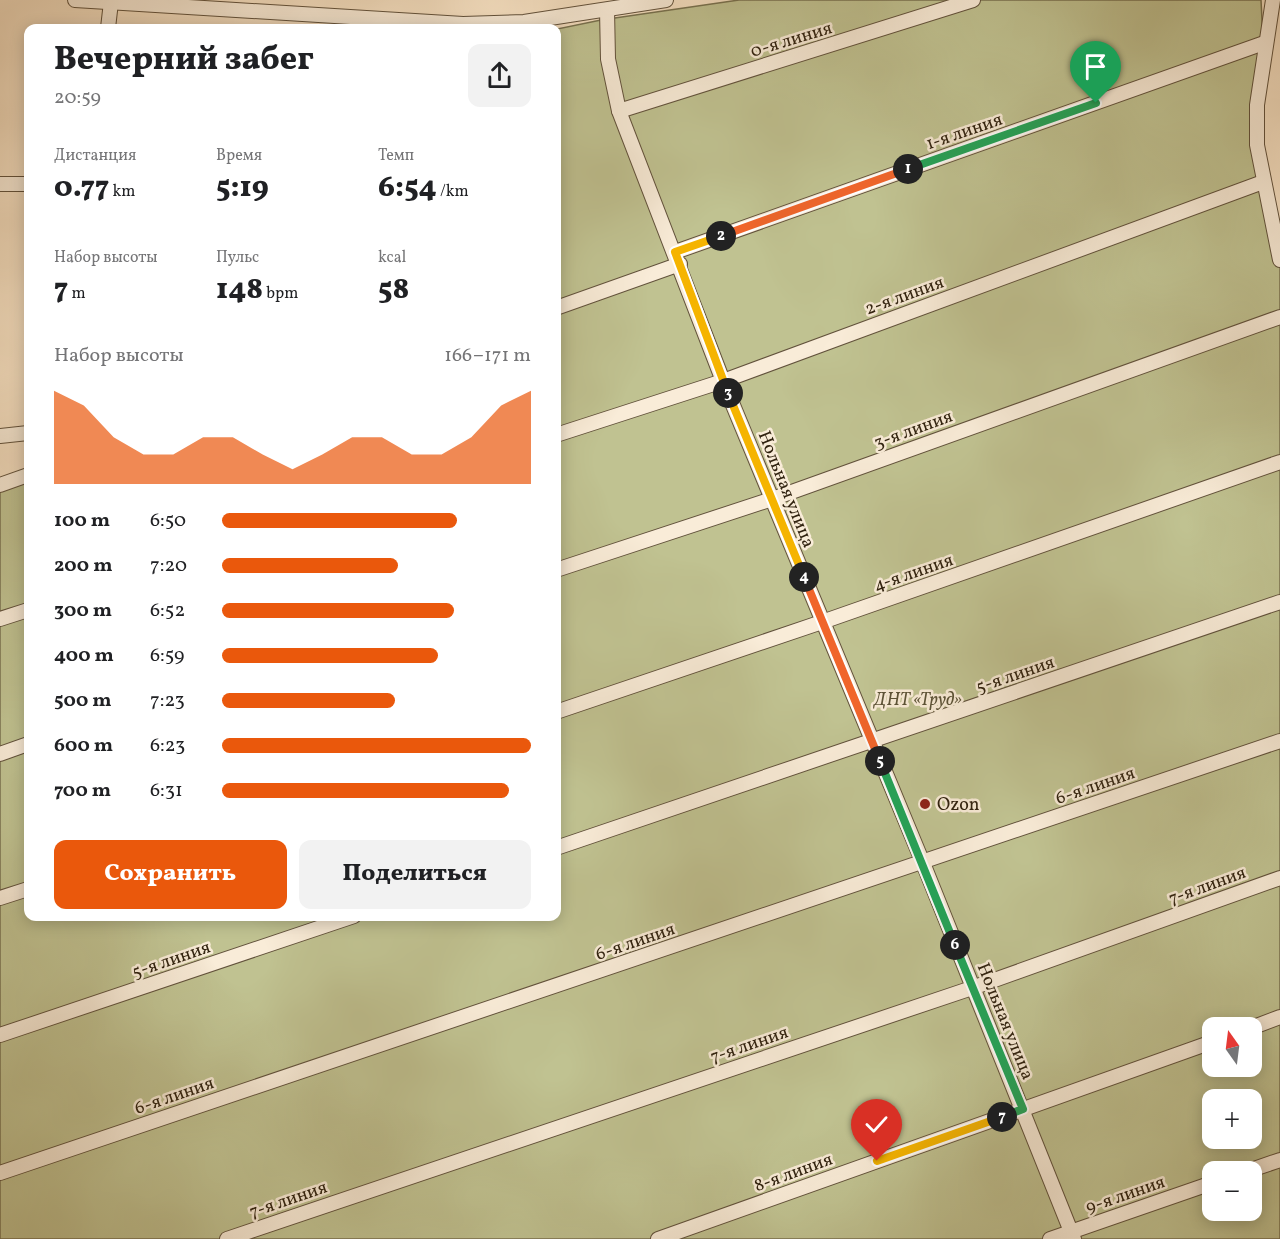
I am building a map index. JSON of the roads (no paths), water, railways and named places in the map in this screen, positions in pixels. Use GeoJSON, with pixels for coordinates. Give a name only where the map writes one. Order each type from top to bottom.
{"type":"FeatureCollection","features":[{"type":"Feature","properties":{"kind":"street"},"geometry":{"type":"LineString","coordinates":[[75,0],[463,24]]}},
{"type":"Feature","properties":{"kind":"street"},"geometry":{"type":"LineString","coordinates":[[530,24],[666,0]]}},
{"type":"Feature","properties":{"kind":"street","name":"0-я линия"},"geometry":{"type":"LineString","coordinates":[[619,111],[973,0]]}},
{"type":"Feature","properties":{"kind":"street"},"geometry":{"type":"LineString","coordinates":[[1273,0],[1264,43],[1257,105],[1257,145],[1280,260]]}},
{"type":"Feature","properties":{"kind":"street"},"geometry":{"type":"LineString","coordinates":[[108,24],[111,2]]}},
{"type":"Feature","properties":{"kind":"street","name":"Нольная улица"},"geometry":{"type":"LineString","coordinates":[[607,10],[609,59],[619,111],[678,258],[723,381],[923,863],[1072,1235]]}},
{"type":"Feature","properties":{"kind":"street","name":"1-я линия"},"geometry":{"type":"LineString","coordinates":[[561,306],[678,258],[1264,43]]}},
{"type":"Feature","properties":{"kind":"street","name":"2-я линия"},"geometry":{"type":"LineString","coordinates":[[561,433],[723,381],[1263,182]]}},
{"type":"Feature","properties":{"kind":"street"},"geometry":{"type":"LineString","coordinates":[[0,184],[24,183]]}},
{"type":"Feature","properties":{"kind":"street","name":"3-я линия"},"geometry":{"type":"LineString","coordinates":[[561,568],[772,499],[1280,316]]}},
{"type":"Feature","properties":{"kind":"street"},"geometry":{"type":"LineString","coordinates":[[0,436],[24,433]]}},
{"type":"Feature","properties":{"kind":"street","name":"4-я линия"},"geometry":{"type":"LineString","coordinates":[[561,709],[822,622],[1280,462]]}},
{"type":"Feature","properties":{"kind":"street"},"geometry":{"type":"LineString","coordinates":[[0,485],[24,476]]}},
{"type":"Feature","properties":{"kind":"street","name":"5-я линия"},"geometry":{"type":"LineString","coordinates":[[561,846],[1280,602]]}},
{"type":"Feature","properties":{"kind":"street"},"geometry":{"type":"LineString","coordinates":[[0,619],[24,611]]}},
{"type":"Feature","properties":{"kind":"street","name":"6-я линия"},"geometry":{"type":"LineString","coordinates":[[0,1173],[1280,741]]}},
{"type":"Feature","properties":{"kind":"street"},"geometry":{"type":"LineString","coordinates":[[0,754],[24,745]]}},
{"type":"Feature","properties":{"kind":"street","name":"7-я линия"},"geometry":{"type":"LineString","coordinates":[[226,1239],[972,988],[1280,878]]}},
{"type":"Feature","properties":{"kind":"street"},"geometry":{"type":"LineString","coordinates":[[0,898],[24,890]]}},
{"type":"Feature","properties":{"kind":"street","name":"5-я линия"},"geometry":{"type":"LineString","coordinates":[[0,1035],[339,921]]}},
{"type":"Feature","properties":{"kind":"street"},"geometry":{"type":"LineString","coordinates":[[1262,1024],[1280,1017]]}},
{"type":"Feature","properties":{"kind":"street","name":"8-я линия"},"geometry":{"type":"LineString","coordinates":[[658,1239],[1202,1046]]}},
{"type":"Feature","properties":{"kind":"street"},"geometry":{"type":"LineString","coordinates":[[1262,1166],[1280,1160]]}},
{"type":"Feature","properties":{"kind":"street","name":"9-я линия"},"geometry":{"type":"LineString","coordinates":[[1050,1239],[1072,1235],[1202,1187]]}},
{"type":"Feature","properties":{"kind":"place","name":"Ozon"},"geometry":{"type":"Point","coordinates":[925,804]}},
{"type":"Feature","properties":{"kind":"park label","name":"ДНТ «Труд»"},"geometry":{"type":"Point","coordinates":[918,699]}}]}
